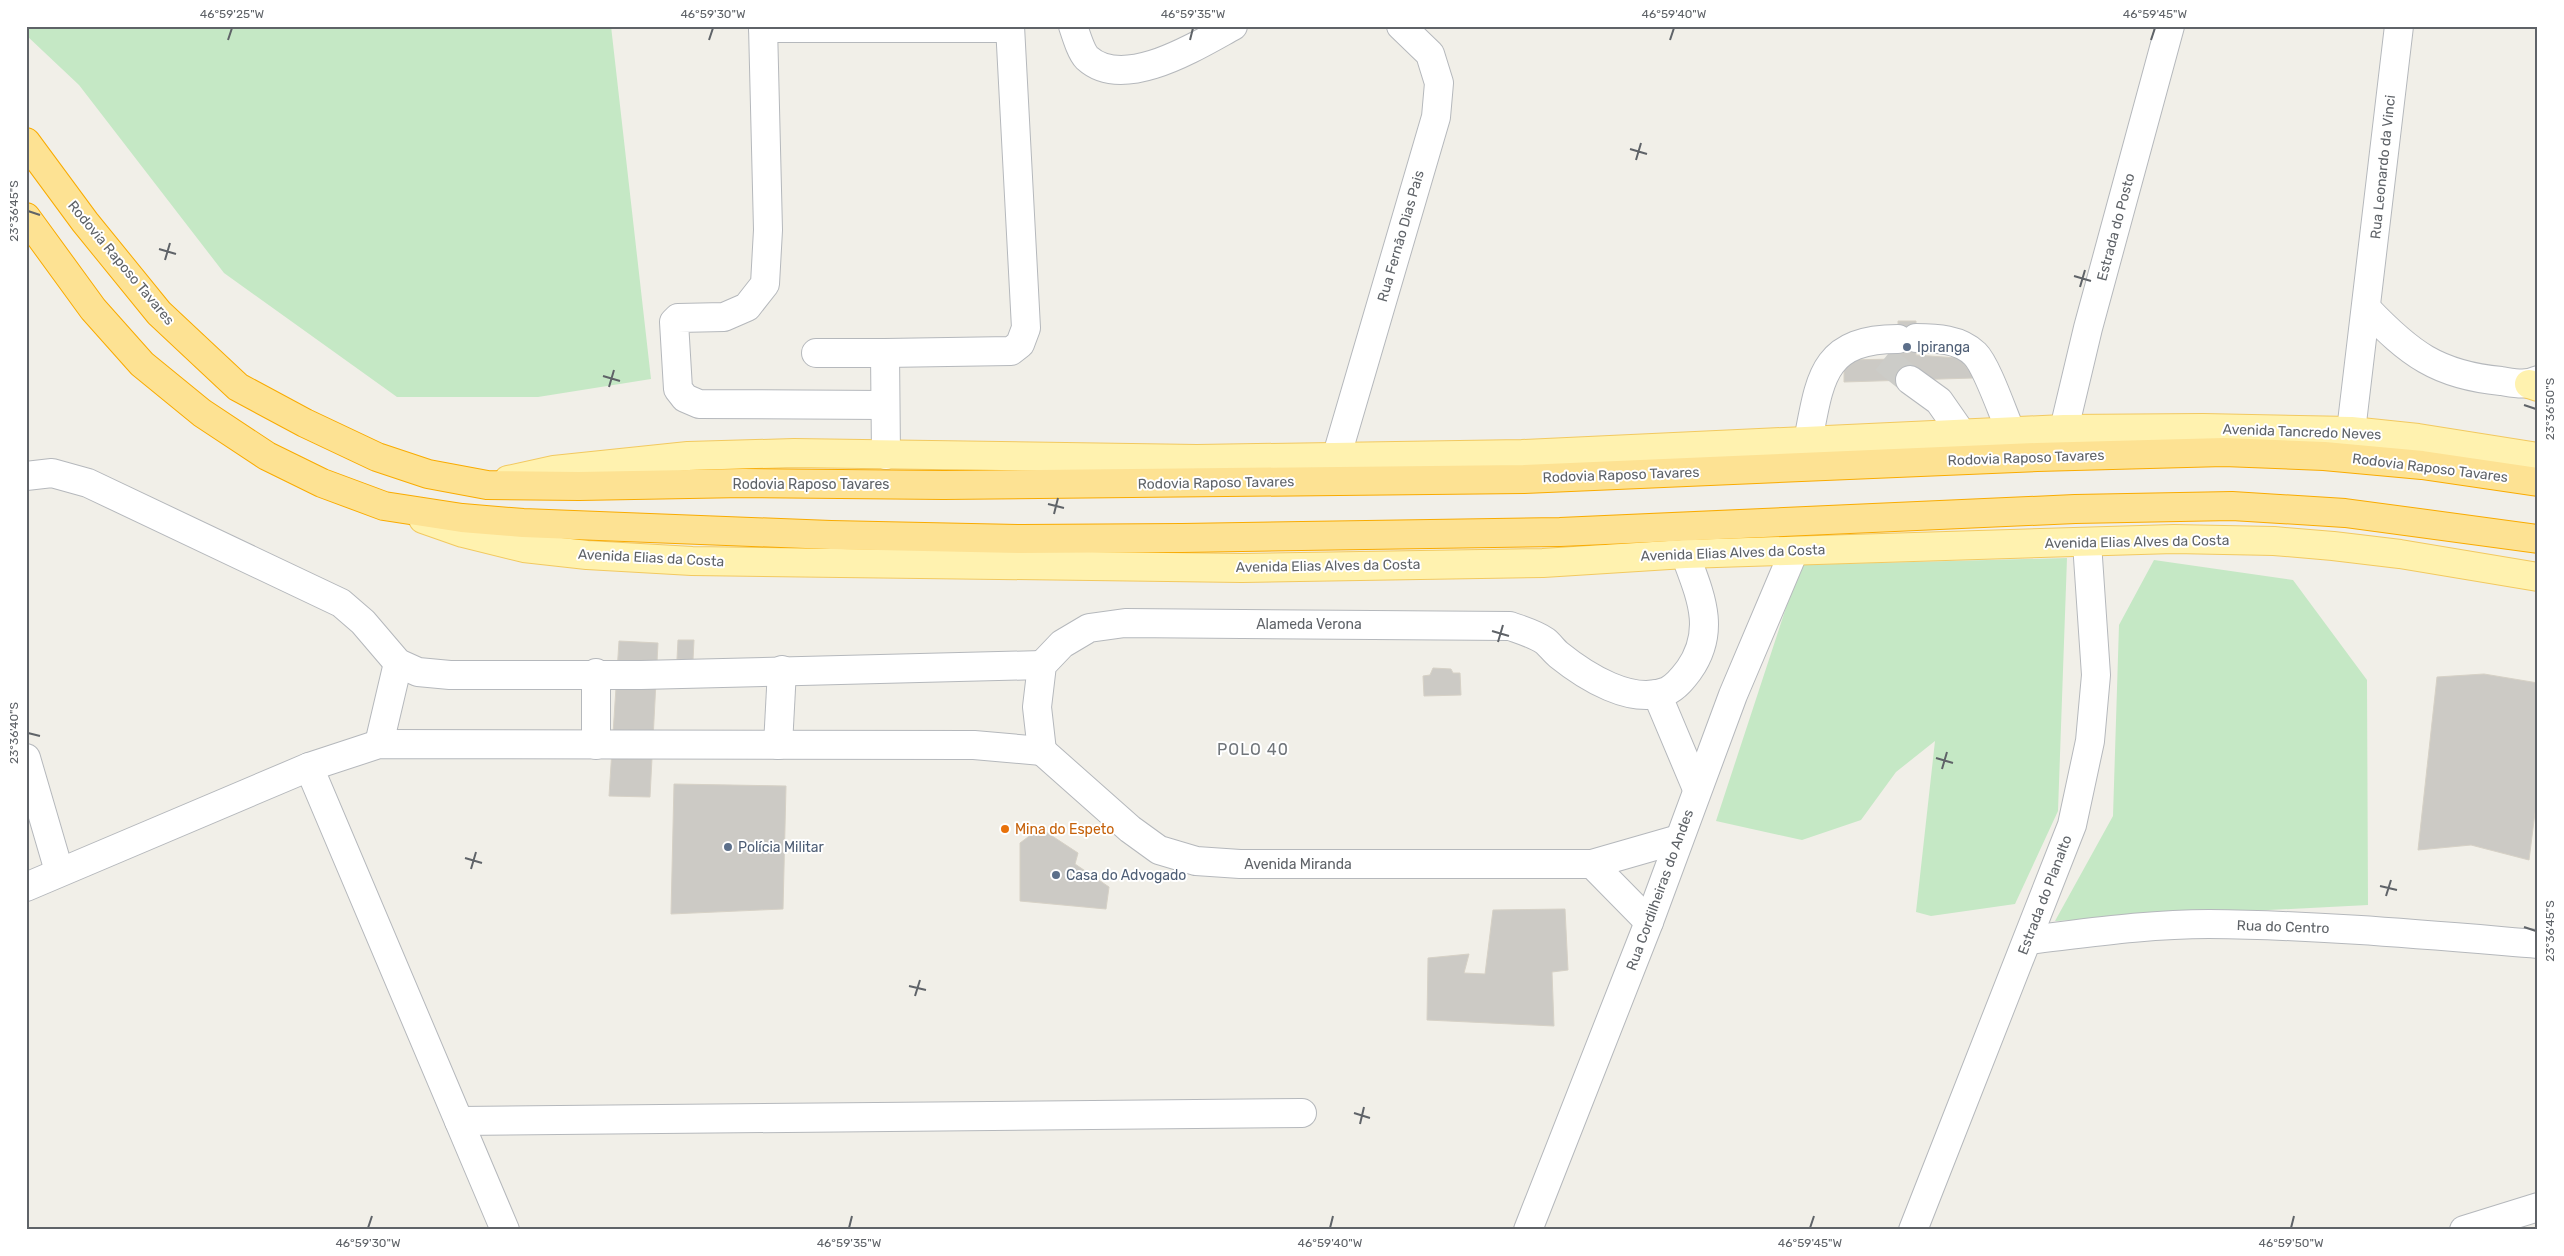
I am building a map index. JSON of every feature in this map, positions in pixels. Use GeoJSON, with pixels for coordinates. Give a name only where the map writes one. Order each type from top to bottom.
{"type":"FeatureCollection","features":[{"type":"Feature","properties":{"kind":"highway","name":"Rodovia Raposo Tavares"},"geometry":{"type":"LineString","coordinates":[[26,142],[85,222],[159,314],[238,387],[305,424],[377,457],[428,474],[487,485],[579,486],[744,483],[974,485],[1524,479],[2037,457],[2224,452],[2324,456],[2422,465],[2538,482]]}},
{"type":"Feature","properties":{"kind":"highway"},"geometry":{"type":"LineString","coordinates":[[26,217],[92,309],[142,364],[202,413],[266,456],[322,483],[384,506],[462,518],[523,523],[831,535],[1021,539],[1560,532],[2075,509],[2232,506],[2345,513],[2538,539]]}},
{"type":"Feature","properties":{"kind":"main road","name":"Avenida Tancredo Neves"},"geometry":{"type":"LineString","coordinates":[[487,485],[554,470],[610,462],[688,456],[794,453],[1197,459],[1337,455],[1522,454],[2064,429],[2202,428],[2351,431],[2418,438],[2538,457]]}},
{"type":"Feature","properties":{"kind":"main road","name":"Avenida Elias da Costa"},"geometry":{"type":"LineString","coordinates":[[384,506],[480,537],[524,548],[587,555],[692,561],[925,565]]}},
{"type":"Feature","properties":{"kind":"main road","name":"Avenida Elias Alves da Costa"},"geometry":{"type":"LineString","coordinates":[[925,565],[1242,568],[1543,563],[1686,554],[2174,539],[2274,541],[2400,554],[2538,578]]}},
{"type":"Feature","properties":{"kind":"street"},"geometry":{"type":"LineString","coordinates":[[1073,26],[1086,57],[1107,69],[1136,70],[1184,52],[1233,26]]}},
{"type":"Feature","properties":{"kind":"street","name":"Rua Fernão Dias Pais"},"geometry":{"type":"LineString","coordinates":[[1337,455],[1436,117],[1440,83],[1430,54],[1401,26]]}},
{"type":"Feature","properties":{"kind":"street","name":"Estrada do Posto"},"geometry":{"type":"LineString","coordinates":[[2064,429],[2088,328],[2170,26]]}},
{"type":"Feature","properties":{"kind":"street","name":"Rua Leonardo da Vinci"},"geometry":{"type":"LineString","coordinates":[[2351,431],[2367,309],[2399,26]]}},
{"type":"Feature","properties":{"kind":"street"},"geometry":{"type":"LineString","coordinates":[[816,353],[1011,352],[1020,344],[1026,328],[1010,27],[763,27],[768,230],[765,284],[747,307],[724,317],[678,318],[674,322],[678,390],[685,398],[699,404],[884,405]]}},
{"type":"Feature","properties":{"kind":"street"},"geometry":{"type":"LineString","coordinates":[[2367,309],[2392,335],[2417,355],[2445,370],[2483,380],[2535,384]]}},
{"type":"Feature","properties":{"kind":"street"},"geometry":{"type":"LineString","coordinates":[[1808,441],[1817,392],[1829,365],[1841,352],[1932,338],[1956,342],[1975,354],[2011,432]]}},
{"type":"Feature","properties":{"kind":"street"},"geometry":{"type":"LineString","coordinates":[[885,353],[884,405],[886,455]]}},
{"type":"Feature","properties":{"kind":"street"},"geometry":{"type":"LineString","coordinates":[[1910,380],[1940,401],[1962,434]]}},
{"type":"Feature","properties":{"kind":"street"},"geometry":{"type":"LineString","coordinates":[[26,476],[52,473],[88,483],[341,603],[363,622],[398,663],[418,672],[450,675],[596,673],[641,675],[1042,665],[1037,707],[1042,751],[974,744],[380,744],[309,767],[26,886]]}},
{"type":"Feature","properties":{"kind":"street","name":"Estrada do Planalto"},"geometry":{"type":"LineString","coordinates":[[1913,1230],[2072,825],[2090,741],[2096,675],[2087,543]]}},
{"type":"Feature","properties":{"kind":"street","name":"Rua Cordilheiras do Andes"},"geometry":{"type":"LineString","coordinates":[[1528,1230],[1649,922],[1697,789],[1794,551]]}},
{"type":"Feature","properties":{"kind":"street"},"geometry":{"type":"LineString","coordinates":[[1686,554],[1701,600],[1706,629],[1698,656],[1681,680],[1668,690],[1657,694],[1697,789]]}},
{"type":"Feature","properties":{"kind":"street","name":"Alameda Verona"},"geometry":{"type":"LineString","coordinates":[[1042,665],[1062,644],[1089,628],[1124,622],[1510,626],[1544,641],[1565,659],[1609,685],[1626,692],[1657,694]]}},
{"type":"Feature","properties":{"kind":"street"},"geometry":{"type":"LineString","coordinates":[[380,744],[398,663]]}},
{"type":"Feature","properties":{"kind":"street"},"geometry":{"type":"LineString","coordinates":[[778,745],[782,670]]}},
{"type":"Feature","properties":{"kind":"street"},"geometry":{"type":"LineString","coordinates":[[596,673],[596,745]]}},
{"type":"Feature","properties":{"kind":"street","name":"Avenida Miranda"},"geometry":{"type":"LineString","coordinates":[[1042,751],[1130,829],[1159,850],[1196,861],[1240,864],[1592,864],[1679,840]]}},
{"type":"Feature","properties":{"kind":"street"},"geometry":{"type":"LineString","coordinates":[[26,758],[59,871]]}},
{"type":"Feature","properties":{"kind":"street"},"geometry":{"type":"LineString","coordinates":[[309,767],[505,1230]]}},
{"type":"Feature","properties":{"kind":"street"},"geometry":{"type":"LineString","coordinates":[[1592,864],[1649,922]]}},
{"type":"Feature","properties":{"kind":"street","name":"Rua do Centro"},"geometry":{"type":"LineString","coordinates":[[2028,940],[2129,928],[2207,924],[2423,934],[2538,944]]}},
{"type":"Feature","properties":{"kind":"street"},"geometry":{"type":"LineString","coordinates":[[460,1121],[1302,1113]]}},
{"type":"Feature","properties":{"kind":"street"},"geometry":{"type":"LineString","coordinates":[[2464,1230],[2538,1207]]}},
{"type":"Feature","properties":{"kind":"green space"},"geometry":{"type":"Polygon","coordinates":[[[26,26],[611,26],[651,379],[538,397],[397,397],[224,273],[79,85],[26,35],[26,26]]]}},
{"type":"Feature","properties":{"kind":"green space"},"geometry":{"type":"Polygon","coordinates":[[[2067,558],[2058,811],[2015,904],[1931,916],[1916,912],[1935,741],[1896,772],[1861,820],[1802,840],[1716,821],[1800,565],[2067,558]]]}},
{"type":"Feature","properties":{"kind":"green space"},"geometry":{"type":"Polygon","coordinates":[[[2154,560],[2293,580],[2367,680],[2368,905],[2055,921],[2113,816],[2119,625],[2154,560]]]}},
{"type":"Feature","properties":{"kind":"building","name":"Ipiranga"},"geometry":{"type":"Polygon","coordinates":[[[1898,321],[1916,321],[1916,355],[1971,359],[1973,378],[1844,382],[1844,360],[1898,359],[1898,321]]]}},
{"type":"Feature","properties":{"kind":"building"},"geometry":{"type":"Polygon","coordinates":[[[678,640],[694,640],[693,660],[677,659],[678,640]]]}},
{"type":"Feature","properties":{"kind":"building"},"geometry":{"type":"Polygon","coordinates":[[[619,641],[658,643],[650,797],[609,796],[619,641]]]}},
{"type":"Feature","properties":{"kind":"building"},"geometry":{"type":"Polygon","coordinates":[[[1433,668],[1451,669],[1453,673],[1460,673],[1461,695],[1424,696],[1423,676],[1430,675],[1433,668]]]}},
{"type":"Feature","properties":{"kind":"building"},"geometry":{"type":"Polygon","coordinates":[[[2484,674],[2538,683],[2538,789],[2529,860],[2471,845],[2418,850],[2437,677],[2484,674]]]}},
{"type":"Feature","properties":{"kind":"building","name":"Polícia Militar"},"geometry":{"type":"Polygon","coordinates":[[[674,784],[786,786],[783,909],[671,914],[674,784]]]}},
{"type":"Feature","properties":{"kind":"building","name":"Casa do Advogado"},"geometry":{"type":"Polygon","coordinates":[[[1040,828],[1078,853],[1075,864],[1109,887],[1106,909],[1020,901],[1020,843],[1040,828]]]}},
{"type":"Feature","properties":{"kind":"building"},"geometry":{"type":"Polygon","coordinates":[[[1565,909],[1568,970],[1552,972],[1554,1026],[1427,1020],[1428,958],[1469,954],[1464,973],[1485,974],[1493,910],[1565,909]]]}},
{"type":"Feature","properties":{"kind":"tunnel"},"geometry":{"type":"LineString","coordinates":[[1884,359],[1910,380]]}},
{"type":"Feature","properties":{"kind":"place","name":"Ipiranga"},"geometry":{"type":"Point","coordinates":[1907,347]}},
{"type":"Feature","properties":{"kind":"place","name":"Mina do Espeto"},"geometry":{"type":"Point","coordinates":[1005,829]}},
{"type":"Feature","properties":{"kind":"place","name":"Polícia Militar"},"geometry":{"type":"Point","coordinates":[728,847]}},
{"type":"Feature","properties":{"kind":"place","name":"Casa do Advogado"},"geometry":{"type":"Point","coordinates":[1056,875]}},
{"type":"Feature","properties":{"kind":"district","name":"POLO 40"},"geometry":{"type":"Point","coordinates":[1253,749]}}]}
